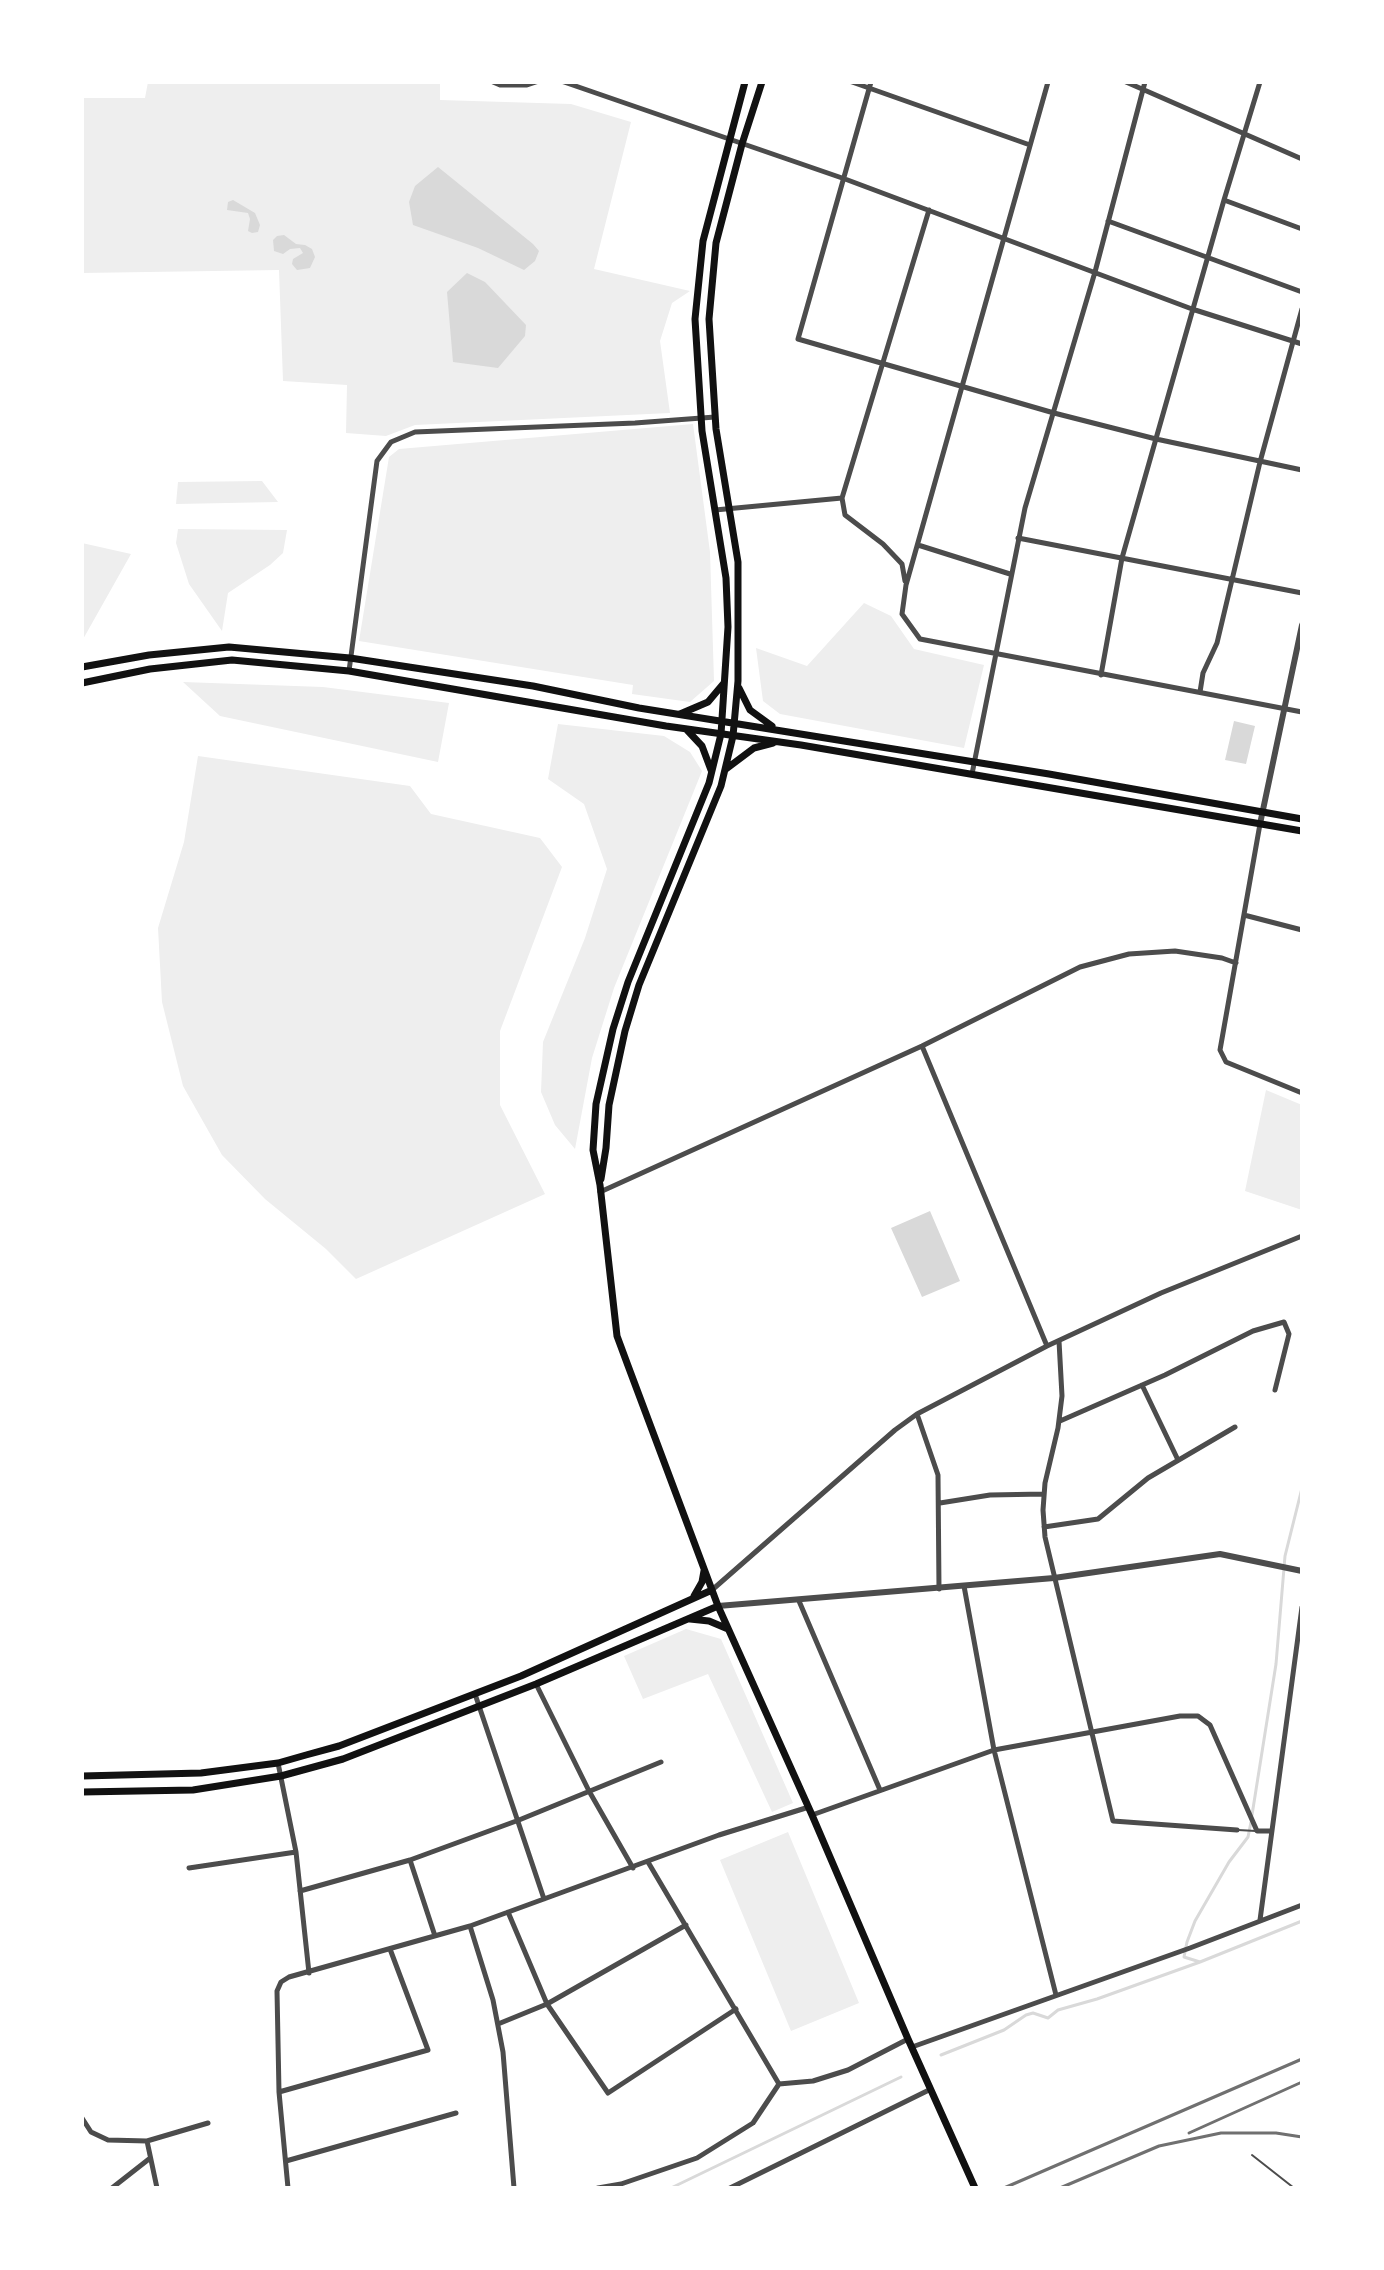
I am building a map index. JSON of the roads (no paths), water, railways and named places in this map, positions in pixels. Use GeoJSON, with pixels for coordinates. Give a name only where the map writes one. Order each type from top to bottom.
{"type":"FeatureCollection","features":[{"type":"Feature","properties":{"kind":"main road"},"geometry":{"type":"LineString","coordinates":[[745,82],[703,241],[695,319],[702,418],[726,578],[728,627],[723,721],[711,774],[628,982],[613,1029],[596,1104],[593,1150],[617,1336],[718,1606],[974,2188]]}},
{"type":"Feature","properties":{"kind":"main road"},"geometry":{"type":"LineString","coordinates":[[600,1188],[609,1105],[625,1031],[639,985],[725,771],[735,723],[738,562],[715,417],[709,319],[716,243],[762,82]]}},
{"type":"Feature","properties":{"kind":"main road"},"geometry":{"type":"LineString","coordinates":[[82,667],[149,655],[217,648],[350,658],[533,686],[678,714],[973,761],[1302,819]]}},
{"type":"Feature","properties":{"kind":"main road"},"geometry":{"type":"LineString","coordinates":[[82,683],[150,669],[232,660],[349,671],[1302,831]]}},
{"type":"Feature","properties":{"kind":"main road"},"geometry":{"type":"LineString","coordinates":[[678,714],[708,702],[725,681]]}},
{"type":"Feature","properties":{"kind":"main road"},"geometry":{"type":"LineString","coordinates":[[738,686],[750,710],[777,729]]}},
{"type":"Feature","properties":{"kind":"main road"},"geometry":{"type":"LineString","coordinates":[[685,729],[702,746],[711,765],[711,774]]}},
{"type":"Feature","properties":{"kind":"main road"},"geometry":{"type":"LineString","coordinates":[[725,771],[754,748],[779,742]]}},
{"type":"Feature","properties":{"kind":"main road"},"geometry":{"type":"LineString","coordinates":[[693,1598],[702,1582],[704,1568]]}},
{"type":"Feature","properties":{"kind":"main road"},"geometry":{"type":"LineString","coordinates":[[82,1776],[201,1773],[278,1763],[339,1746],[521,1676],[712,1590]]}},
{"type":"Feature","properties":{"kind":"main road"},"geometry":{"type":"LineString","coordinates":[[82,1792],[193,1790],[281,1776],[343,1759],[536,1684],[718,1606]]}},
{"type":"Feature","properties":{"kind":"main road"},"geometry":{"type":"LineString","coordinates":[[688,1618],[709,1621],[728,1629]]}},
{"type":"Feature","properties":{"kind":"main road"},"geometry":{"type":"LineString","coordinates":[[339,1746],[343,1759]]}},
{"type":"Feature","properties":{"kind":"street"},"geometry":{"type":"LineString","coordinates":[[493,82],[527,85],[536,82]]}},
{"type":"Feature","properties":{"kind":"street"},"geometry":{"type":"LineString","coordinates":[[564,82],[845,179],[1192,309],[1302,344]]}},
{"type":"Feature","properties":{"kind":"street"},"geometry":{"type":"LineString","coordinates":[[852,82],[870,85],[1030,145]]}},
{"type":"Feature","properties":{"kind":"street"},"geometry":{"type":"LineString","coordinates":[[1048,82],[906,585],[902,614],[920,639],[1302,712]]}},
{"type":"Feature","properties":{"kind":"street"},"geometry":{"type":"LineString","coordinates":[[1126,82],[1144,86],[1302,159]]}},
{"type":"Feature","properties":{"kind":"street"},"geometry":{"type":"LineString","coordinates":[[1101,675],[1122,558],[1260,82]]}},
{"type":"Feature","properties":{"kind":"street"},"geometry":{"type":"LineString","coordinates":[[870,85],[798,339],[1054,413],[1156,439],[1302,470]]}},
{"type":"Feature","properties":{"kind":"street"},"geometry":{"type":"LineString","coordinates":[[972,774],[1018,538],[1095,272],[1144,86]]}},
{"type":"Feature","properties":{"kind":"street"},"geometry":{"type":"LineString","coordinates":[[1224,200],[1302,229]]}},
{"type":"Feature","properties":{"kind":"street"},"geometry":{"type":"LineString","coordinates":[[906,585],[902,564],[883,544],[845,515],[842,498],[929,210]]}},
{"type":"Feature","properties":{"kind":"street"},"geometry":{"type":"LineString","coordinates":[[1108,221],[1302,292]]}},
{"type":"Feature","properties":{"kind":"street"},"geometry":{"type":"LineString","coordinates":[[1200,692],[1208,659],[1217,643],[1260,462],[1302,309]]}},
{"type":"Feature","properties":{"kind":"street"},"geometry":{"type":"LineString","coordinates":[[349,671],[377,461],[391,442],[415,432],[715,417]]}},
{"type":"Feature","properties":{"kind":"street"},"geometry":{"type":"LineString","coordinates":[[715,510],[842,498]]}},
{"type":"Feature","properties":{"kind":"street"},"geometry":{"type":"LineString","coordinates":[[1018,538],[1302,593]]}},
{"type":"Feature","properties":{"kind":"street"},"geometry":{"type":"LineString","coordinates":[[918,545],[1010,574]]}},
{"type":"Feature","properties":{"kind":"street"},"geometry":{"type":"LineString","coordinates":[[1302,625],[1262,813],[1220,1050],[1226,1062],[1302,1093]]}},
{"type":"Feature","properties":{"kind":"street"},"geometry":{"type":"LineString","coordinates":[[1244,915],[1302,930]]}},
{"type":"Feature","properties":{"kind":"street"},"geometry":{"type":"LineString","coordinates":[[600,1188],[922,1046],[1080,967],[1129,954],[1175,951],[1236,963]]}},
{"type":"Feature","properties":{"kind":"street"},"geometry":{"type":"LineString","coordinates":[[922,1046],[1047,1346]]}},
{"type":"Feature","properties":{"kind":"street"},"geometry":{"type":"LineString","coordinates":[[712,1590],[917,1414],[1047,1346],[1161,1293],[1302,1236]]}},
{"type":"Feature","properties":{"kind":"street"},"geometry":{"type":"LineString","coordinates":[[1059,1421],[1253,1331],[1284,1322],[1289,1334],[1275,1390]]}},
{"type":"Feature","properties":{"kind":"street"},"geometry":{"type":"LineString","coordinates":[[1059,1341],[1062,1396],[1044,1494],[1044,1527],[1113,1821],[1237,1830]]}},
{"type":"Feature","properties":{"kind":"street"},"geometry":{"type":"LineString","coordinates":[[1142,1385],[1178,1460]]}},
{"type":"Feature","properties":{"kind":"street"},"geometry":{"type":"LineString","coordinates":[[917,1414],[938,1475],[939,1589]]}},
{"type":"Feature","properties":{"kind":"street"},"geometry":{"type":"LineString","coordinates":[[1044,1527],[1098,1519],[1148,1478],[1235,1427]]}},
{"type":"Feature","properties":{"kind":"street"},"geometry":{"type":"LineString","coordinates":[[940,1503],[990,1495],[1044,1494]]}},
{"type":"Feature","properties":{"kind":"street"},"geometry":{"type":"LineString","coordinates":[[718,1606],[1054,1578],[1220,1554],[1302,1571]]}},
{"type":"Feature","properties":{"kind":"street"},"geometry":{"type":"LineString","coordinates":[[964,1586],[994,1750],[1056,1995]]}},
{"type":"Feature","properties":{"kind":"street"},"geometry":{"type":"LineString","coordinates":[[799,1601],[880,1790]]}},
{"type":"Feature","properties":{"kind":"street"},"geometry":{"type":"LineString","coordinates":[[1260,1920],[1302,1607]]}},
{"type":"Feature","properties":{"kind":"street"},"geometry":{"type":"LineString","coordinates":[[536,1684],[589,1791],[633,1868]]}},
{"type":"Feature","properties":{"kind":"street"},"geometry":{"type":"LineString","coordinates":[[475,1694],[544,1899]]}},
{"type":"Feature","properties":{"kind":"street"},"geometry":{"type":"LineString","coordinates":[[288,2188],[279,2092],[277,1991],[281,1982],[289,1977],[470,1926],[719,1835],[880,1790],[994,1750],[1180,1716],[1198,1716],[1210,1725],[1257,1831],[1271,1831]]}},
{"type":"Feature","properties":{"kind":"street"},"geometry":{"type":"LineString","coordinates":[[300,1891],[410,1860],[661,1762]]}},
{"type":"Feature","properties":{"kind":"street"},"geometry":{"type":"LineString","coordinates":[[278,1763],[296,1852],[309,1973]]}},
{"type":"Feature","properties":{"kind":"street"},"geometry":{"type":"LineString","coordinates":[[189,1868],[296,1852]]}},
{"type":"Feature","properties":{"kind":"street"},"geometry":{"type":"LineString","coordinates":[[410,1860],[435,1936]]}},
{"type":"Feature","properties":{"kind":"street"},"geometry":{"type":"LineString","coordinates":[[648,1862],[779,2084]]}},
{"type":"Feature","properties":{"kind":"street"},"geometry":{"type":"LineString","coordinates":[[779,2084],[813,2081],[848,2070],[910,2043],[1182,1951],[1302,1905]]}},
{"type":"Feature","properties":{"kind":"street"},"geometry":{"type":"LineString","coordinates":[[508,1912],[547,2004],[608,2093],[736,2009]]}},
{"type":"Feature","properties":{"kind":"street"},"geometry":{"type":"LineString","coordinates":[[498,2024],[547,2004],[686,1925]]}},
{"type":"Feature","properties":{"kind":"street"},"geometry":{"type":"LineString","coordinates":[[470,1926],[493,2000],[503,2052],[514,2188]]}},
{"type":"Feature","properties":{"kind":"street"},"geometry":{"type":"LineString","coordinates":[[279,2092],[428,2050],[390,1949]]}},
{"type":"Feature","properties":{"kind":"street"},"geometry":{"type":"LineString","coordinates":[[598,2188],[621,2184],[697,2158],[753,2123],[779,2084]]}},
{"type":"Feature","properties":{"kind":"street"},"geometry":{"type":"LineString","coordinates":[[730,2188],[741,2186],[931,2089]]}},
{"type":"Feature","properties":{"kind":"street"},"geometry":{"type":"LineString","coordinates":[[286,2161],[456,2113]]}},
{"type":"Feature","properties":{"kind":"street"},"geometry":{"type":"LineString","coordinates":[[82,2118],[91,2132],[108,2140],[147,2141],[208,2123]]}},
{"type":"Feature","properties":{"kind":"street"},"geometry":{"type":"LineString","coordinates":[[147,2141],[157,2188]]}},
{"type":"Feature","properties":{"kind":"street"},"geometry":{"type":"LineString","coordinates":[[112,2188],[149,2159]]}},
{"type":"Feature","properties":{"kind":"lane"},"geometry":{"type":"LineString","coordinates":[[1237,1830],[1257,1831]]}},
{"type":"Feature","properties":{"kind":"lane"},"geometry":{"type":"LineString","coordinates":[[1252,2155],[1294,2188]]}},
{"type":"Feature","properties":{"kind":"waterway"},"geometry":{"type":"LineString","coordinates":[[1252,1815],[1276,1664],[1285,1556],[1302,1488]]}},
{"type":"Feature","properties":{"kind":"waterway"},"geometry":{"type":"LineString","coordinates":[[1200,1962],[1184,1957],[1187,1942],[1195,1921],[1229,1862],[1248,1837],[1251,1822]]}},
{"type":"Feature","properties":{"kind":"waterway"},"geometry":{"type":"LineString","coordinates":[[941,2055],[1004,2030],[1026,2015],[1033,2013],[1048,2018],[1058,2010],[1200,1962],[1302,1921]]}},
{"type":"Feature","properties":{"kind":"waterway"},"geometry":{"type":"LineString","coordinates":[[671,2188],[901,2077]]}},
{"type":"Feature","properties":{"kind":"railway"},"geometry":{"type":"LineString","coordinates":[[1004,2188],[1302,2059]]}},
{"type":"Feature","properties":{"kind":"railway"},"geometry":{"type":"LineString","coordinates":[[1189,2133],[1302,2082]]}},
{"type":"Feature","properties":{"kind":"railway"},"geometry":{"type":"LineString","coordinates":[[1060,2188],[1159,2146],[1221,2133],[1276,2133],[1302,2137]]}}]}
